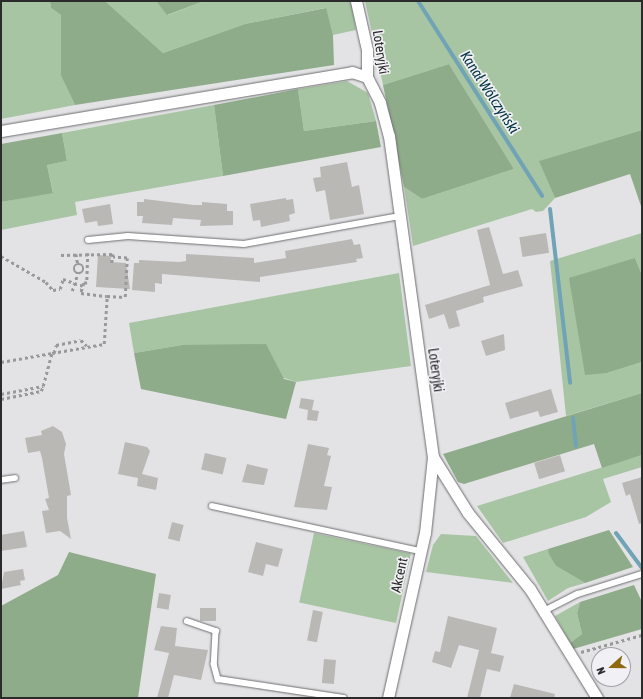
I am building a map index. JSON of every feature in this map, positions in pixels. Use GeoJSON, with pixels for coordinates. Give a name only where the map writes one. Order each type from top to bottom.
{"type":"FeatureCollection","features":[{"type":"Feature","properties":{"kind":"street","name":"Loteryjki"},"geometry":{"type":"LineString","coordinates":[[356,1],[367,50],[367,77],[380,103],[389,136],[433,457],[468,513],[513,566],[544,611],[597,698]]}},
{"type":"Feature","properties":{"kind":"street"},"geometry":{"type":"LineString","coordinates":[[1,131],[352,72],[367,77]]}},
{"type":"Feature","properties":{"kind":"street","name":"Akcent"},"geometry":{"type":"LineString","coordinates":[[388,698],[431,494],[433,457]]}},
{"type":"Feature","properties":{"kind":"lane"},"geometry":{"type":"LineString","coordinates":[[88,240],[128,236],[244,244],[399,216]]}},
{"type":"Feature","properties":{"kind":"lane"},"geometry":{"type":"LineString","coordinates":[[1,480],[15,478]]}},
{"type":"Feature","properties":{"kind":"lane"},"geometry":{"type":"LineString","coordinates":[[212,506],[420,551]]}},
{"type":"Feature","properties":{"kind":"lane"},"geometry":{"type":"LineString","coordinates":[[544,611],[578,594],[640,575]]}},
{"type":"Feature","properties":{"kind":"lane"},"geometry":{"type":"LineString","coordinates":[[187,621],[216,631],[214,664],[218,679],[344,698]]}},
{"type":"Feature","properties":{"kind":"path"},"geometry":{"type":"LineString","coordinates":[[61,255],[88,253],[113,254],[113,257],[127,258],[125,297],[81,293],[83,286],[87,283],[88,253]]}},
{"type":"Feature","properties":{"kind":"path"},"geometry":{"type":"LineString","coordinates":[[72,291],[78,273],[84,268],[78,264],[76,254]]}},
{"type":"Feature","properties":{"kind":"path"},"geometry":{"type":"LineString","coordinates":[[1,256],[46,282],[54,290],[60,290],[63,279],[83,286]]}},
{"type":"Feature","properties":{"kind":"path"},"geometry":{"type":"LineString","coordinates":[[112,264],[113,257]]}},
{"type":"Feature","properties":{"kind":"path"},"geometry":{"type":"LineString","coordinates":[[78,264],[74,268],[78,273]]}},
{"type":"Feature","properties":{"kind":"path"},"geometry":{"type":"LineString","coordinates":[[1,362],[104,344],[107,296]]}},
{"type":"Feature","properties":{"kind":"path"},"geometry":{"type":"LineString","coordinates":[[1,398],[41,391],[56,345],[81,340],[87,347]]}},
{"type":"Feature","properties":{"kind":"path"},"geometry":{"type":"LineString","coordinates":[[1,394],[43,386]]}},
{"type":"Feature","properties":{"kind":"path"},"geometry":{"type":"LineString","coordinates":[[574,660],[583,651],[642,635]]}},
{"type":"Feature","properties":{"kind":"green space"},"geometry":{"type":"Polygon","coordinates":[[[1,1],[50,1],[51,8],[61,15],[61,76],[75,105],[1,119],[1,1]]]}},
{"type":"Feature","properties":{"kind":"green space"},"geometry":{"type":"Polygon","coordinates":[[[50,1],[105,1],[163,53],[245,24],[326,8],[333,35],[334,65],[75,105],[61,76],[61,15],[51,8],[50,1]]]}},
{"type":"Feature","properties":{"kind":"green space"},"geometry":{"type":"Polygon","coordinates":[[[105,1],[156,1],[168,15],[204,1],[351,1],[356,30],[333,35],[325,8],[245,24],[163,53],[105,1]]]}},
{"type":"Feature","properties":{"kind":"green space"},"geometry":{"type":"Polygon","coordinates":[[[156,1],[204,1],[167,15],[156,1]]]}},
{"type":"Feature","properties":{"kind":"green space"},"geometry":{"type":"Polygon","coordinates":[[[365,1],[642,1],[642,130],[540,161],[555,198],[543,211],[536,212],[532,209],[413,246],[404,187],[422,199],[514,169],[449,64],[383,85],[365,1]]]}},
{"type":"Feature","properties":{"kind":"green space"},"geometry":{"type":"Polygon","coordinates":[[[449,64],[514,169],[422,199],[404,187],[383,85],[449,64]]]}},
{"type":"Feature","properties":{"kind":"green space"},"geometry":{"type":"Polygon","coordinates":[[[347,81],[368,93],[376,121],[304,131],[298,89],[347,81]]]}},
{"type":"Feature","properties":{"kind":"green space"},"geometry":{"type":"Polygon","coordinates":[[[298,89],[304,131],[376,121],[381,147],[223,176],[214,105],[298,89]]]}},
{"type":"Feature","properties":{"kind":"green space"},"geometry":{"type":"Polygon","coordinates":[[[214,105],[223,176],[75,202],[77,215],[1,230],[1,202],[53,192],[47,165],[67,161],[62,133],[214,105]]]}},
{"type":"Feature","properties":{"kind":"green space"},"geometry":{"type":"Polygon","coordinates":[[[642,130],[642,209],[630,174],[555,198],[539,161],[642,130]]]}},
{"type":"Feature","properties":{"kind":"green space"},"geometry":{"type":"Polygon","coordinates":[[[62,133],[67,161],[47,165],[53,193],[1,202],[1,144],[62,133]]]}},
{"type":"Feature","properties":{"kind":"green space"},"geometry":{"type":"Polygon","coordinates":[[[642,233],[642,275],[635,258],[607,373],[642,362],[642,393],[566,416],[550,261],[642,233]]]}},
{"type":"Feature","properties":{"kind":"green space"},"geometry":{"type":"Polygon","coordinates":[[[635,258],[642,275],[642,362],[607,373],[585,375],[569,278],[635,258]]]}},
{"type":"Feature","properties":{"kind":"green space"},"geometry":{"type":"Polygon","coordinates":[[[399,273],[411,366],[296,382],[182,345],[134,353],[129,323],[399,273]]]}},
{"type":"Feature","properties":{"kind":"green space"},"geometry":{"type":"Polygon","coordinates":[[[266,344],[284,379],[296,382],[286,419],[141,389],[134,353],[182,345],[266,344]]]}},
{"type":"Feature","properties":{"kind":"green space"},"geometry":{"type":"Polygon","coordinates":[[[642,393],[642,455],[602,468],[594,444],[464,484],[458,482],[443,454],[642,393]]]}},
{"type":"Feature","properties":{"kind":"green space"},"geometry":{"type":"Polygon","coordinates":[[[642,455],[642,467],[603,479],[611,502],[586,517],[503,543],[477,506],[642,455]]]}},
{"type":"Feature","properties":{"kind":"green space"},"geometry":{"type":"Polygon","coordinates":[[[609,530],[633,567],[585,583],[556,566],[549,554],[548,549],[609,530]]]}},
{"type":"Feature","properties":{"kind":"green space"},"geometry":{"type":"Polygon","coordinates":[[[314,533],[411,554],[396,623],[299,602],[314,533]]]}},
{"type":"Feature","properties":{"kind":"green space"},"geometry":{"type":"Polygon","coordinates":[[[441,534],[476,536],[513,583],[426,572],[433,545],[441,534]]]}},
{"type":"Feature","properties":{"kind":"green space"},"geometry":{"type":"Polygon","coordinates":[[[548,549],[556,566],[585,583],[568,588],[548,601],[523,557],[548,549]]]}},
{"type":"Feature","properties":{"kind":"green space"},"geometry":{"type":"Polygon","coordinates":[[[69,552],[156,574],[138,698],[1,697],[1,606],[58,575],[69,552]]]}},
{"type":"Feature","properties":{"kind":"green space"},"geometry":{"type":"Polygon","coordinates":[[[634,585],[642,602],[642,629],[573,649],[570,643],[582,634],[577,613],[580,602],[634,585]]]}},
{"type":"Feature","properties":{"kind":"green space"},"geometry":{"type":"Polygon","coordinates":[[[580,602],[577,613],[582,634],[570,643],[555,616],[580,602]]]}},
{"type":"Feature","properties":{"kind":"building"},"geometry":{"type":"Polygon","coordinates":[[[347,162],[352,187],[359,185],[364,214],[330,220],[325,190],[316,192],[313,178],[321,177],[320,167],[347,162]]]}},
{"type":"Feature","properties":{"kind":"building"},"geometry":{"type":"Polygon","coordinates":[[[286,198],[286,200],[293,199],[295,213],[289,215],[290,221],[261,227],[260,220],[253,221],[250,204],[286,198]]]}},
{"type":"Feature","properties":{"kind":"building"},"geometry":{"type":"Polygon","coordinates":[[[144,199],[194,205],[202,205],[202,202],[227,204],[227,211],[233,211],[233,225],[200,226],[201,220],[173,218],[172,225],[142,223],[143,216],[137,216],[137,202],[144,202],[144,199]]]}},
{"type":"Feature","properties":{"kind":"building"},"geometry":{"type":"Polygon","coordinates":[[[110,204],[113,224],[98,226],[97,221],[85,223],[82,209],[110,204]]]}},
{"type":"Feature","properties":{"kind":"building"},"geometry":{"type":"Polygon","coordinates":[[[489,227],[503,274],[518,270],[523,286],[483,297],[484,302],[456,311],[460,326],[449,329],[444,314],[429,319],[425,305],[490,285],[477,230],[489,227]]]}},
{"type":"Feature","properties":{"kind":"building"},"geometry":{"type":"Polygon","coordinates":[[[546,233],[549,253],[522,257],[519,237],[546,233]]]}},
{"type":"Feature","properties":{"kind":"building"},"geometry":{"type":"Polygon","coordinates":[[[352,239],[354,245],[360,244],[363,258],[356,259],[357,262],[260,277],[260,282],[162,274],[162,284],[155,283],[155,292],[132,290],[134,263],[139,263],[139,260],[179,262],[186,261],[186,254],[254,258],[254,263],[286,258],[285,251],[352,239]]]}},
{"type":"Feature","properties":{"kind":"building"},"geometry":{"type":"Polygon","coordinates":[[[98,255],[111,256],[111,262],[126,263],[130,289],[96,287],[98,255]]]}},
{"type":"Feature","properties":{"kind":"building"},"geometry":{"type":"Polygon","coordinates":[[[504,334],[505,350],[486,356],[481,341],[504,334]]]}},
{"type":"Feature","properties":{"kind":"building"},"geometry":{"type":"Polygon","coordinates":[[[551,389],[558,412],[540,417],[538,411],[510,419],[505,403],[551,389]]]}},
{"type":"Feature","properties":{"kind":"building"},"geometry":{"type":"Polygon","coordinates":[[[301,398],[314,400],[312,410],[319,411],[317,421],[307,420],[308,410],[299,408],[301,398]]]}},
{"type":"Feature","properties":{"kind":"building"},"geometry":{"type":"Polygon","coordinates":[[[53,426],[62,432],[66,444],[64,454],[71,495],[67,496],[67,518],[71,539],[60,531],[46,533],[42,511],[49,510],[45,499],[49,498],[42,458],[40,451],[28,453],[25,438],[42,435],[41,431],[53,426]]]}},
{"type":"Feature","properties":{"kind":"building"},"geometry":{"type":"Polygon","coordinates":[[[125,442],[147,447],[150,451],[142,474],[158,478],[156,490],[137,486],[138,478],[118,474],[125,442]]]}},
{"type":"Feature","properties":{"kind":"building"},"geometry":{"type":"Polygon","coordinates":[[[308,444],[329,448],[327,455],[331,456],[324,486],[332,487],[327,510],[294,507],[308,444]]]}},
{"type":"Feature","properties":{"kind":"building"},"geometry":{"type":"Polygon","coordinates":[[[205,453],[226,458],[223,475],[201,470],[205,453]]]}},
{"type":"Feature","properties":{"kind":"building"},"geometry":{"type":"Polygon","coordinates":[[[560,455],[565,471],[539,479],[534,463],[560,455]]]}},
{"type":"Feature","properties":{"kind":"building"},"geometry":{"type":"Polygon","coordinates":[[[247,464],[268,469],[264,485],[242,482],[247,464]]]}},
{"type":"Feature","properties":{"kind":"building"},"geometry":{"type":"Polygon","coordinates":[[[642,477],[642,523],[639,524],[630,494],[626,496],[622,483],[642,477]]]}},
{"type":"Feature","properties":{"kind":"building"},"geometry":{"type":"Polygon","coordinates":[[[172,522],[184,525],[180,541],[168,538],[172,522]]]}},
{"type":"Feature","properties":{"kind":"building"},"geometry":{"type":"Polygon","coordinates":[[[24,531],[27,547],[1,551],[1,535],[24,531]]]}},
{"type":"Feature","properties":{"kind":"building"},"geometry":{"type":"Polygon","coordinates":[[[256,542],[283,549],[278,567],[266,564],[263,576],[248,572],[256,542]]]}},
{"type":"Feature","properties":{"kind":"building"},"geometry":{"type":"Polygon","coordinates":[[[23,569],[25,580],[20,581],[21,585],[1,589],[4,572],[23,569]]]}},
{"type":"Feature","properties":{"kind":"building"},"geometry":{"type":"Polygon","coordinates":[[[159,593],[171,595],[169,610],[157,608],[159,593]]]}},
{"type":"Feature","properties":{"kind":"building"},"geometry":{"type":"Polygon","coordinates":[[[200,608],[216,608],[216,621],[200,621],[200,608]]]}},
{"type":"Feature","properties":{"kind":"building"},"geometry":{"type":"Polygon","coordinates":[[[313,610],[323,612],[317,642],[307,640],[313,610]]]}},
{"type":"Feature","properties":{"kind":"building"},"geometry":{"type":"Polygon","coordinates":[[[448,616],[497,628],[491,653],[504,656],[500,672],[487,669],[480,698],[467,698],[479,650],[459,645],[451,668],[432,662],[435,651],[440,652],[448,616]]]}},
{"type":"Feature","properties":{"kind":"building"},"geometry":{"type":"Polygon","coordinates":[[[161,626],[177,628],[175,646],[208,650],[201,680],[174,675],[168,698],[157,698],[169,653],[154,650],[161,626]]]}},
{"type":"Feature","properties":{"kind":"building"},"geometry":{"type":"Polygon","coordinates":[[[324,659],[336,660],[334,684],[322,683],[324,659]]]}},
{"type":"Feature","properties":{"kind":"building"},"geometry":{"type":"Polygon","coordinates":[[[514,684],[555,694],[554,698],[510,698],[514,684]]]}},
{"type":"Feature","properties":{"kind":"waterway","name":"Kanał Wólczyński"},"geometry":{"type":"LineString","coordinates":[[418,1],[542,196]]}},
{"type":"Feature","properties":{"kind":"waterway","name":"Kanał Wólczyński"},"geometry":{"type":"LineString","coordinates":[[550,209],[570,383]]}},
{"type":"Feature","properties":{"kind":"waterway","name":"Kanał Wólczyński"},"geometry":{"type":"LineString","coordinates":[[573,418],[576,446]]}},
{"type":"Feature","properties":{"kind":"waterway","name":"Kanał Wólczyński"},"geometry":{"type":"LineString","coordinates":[[616,533],[642,568]]}}]}
